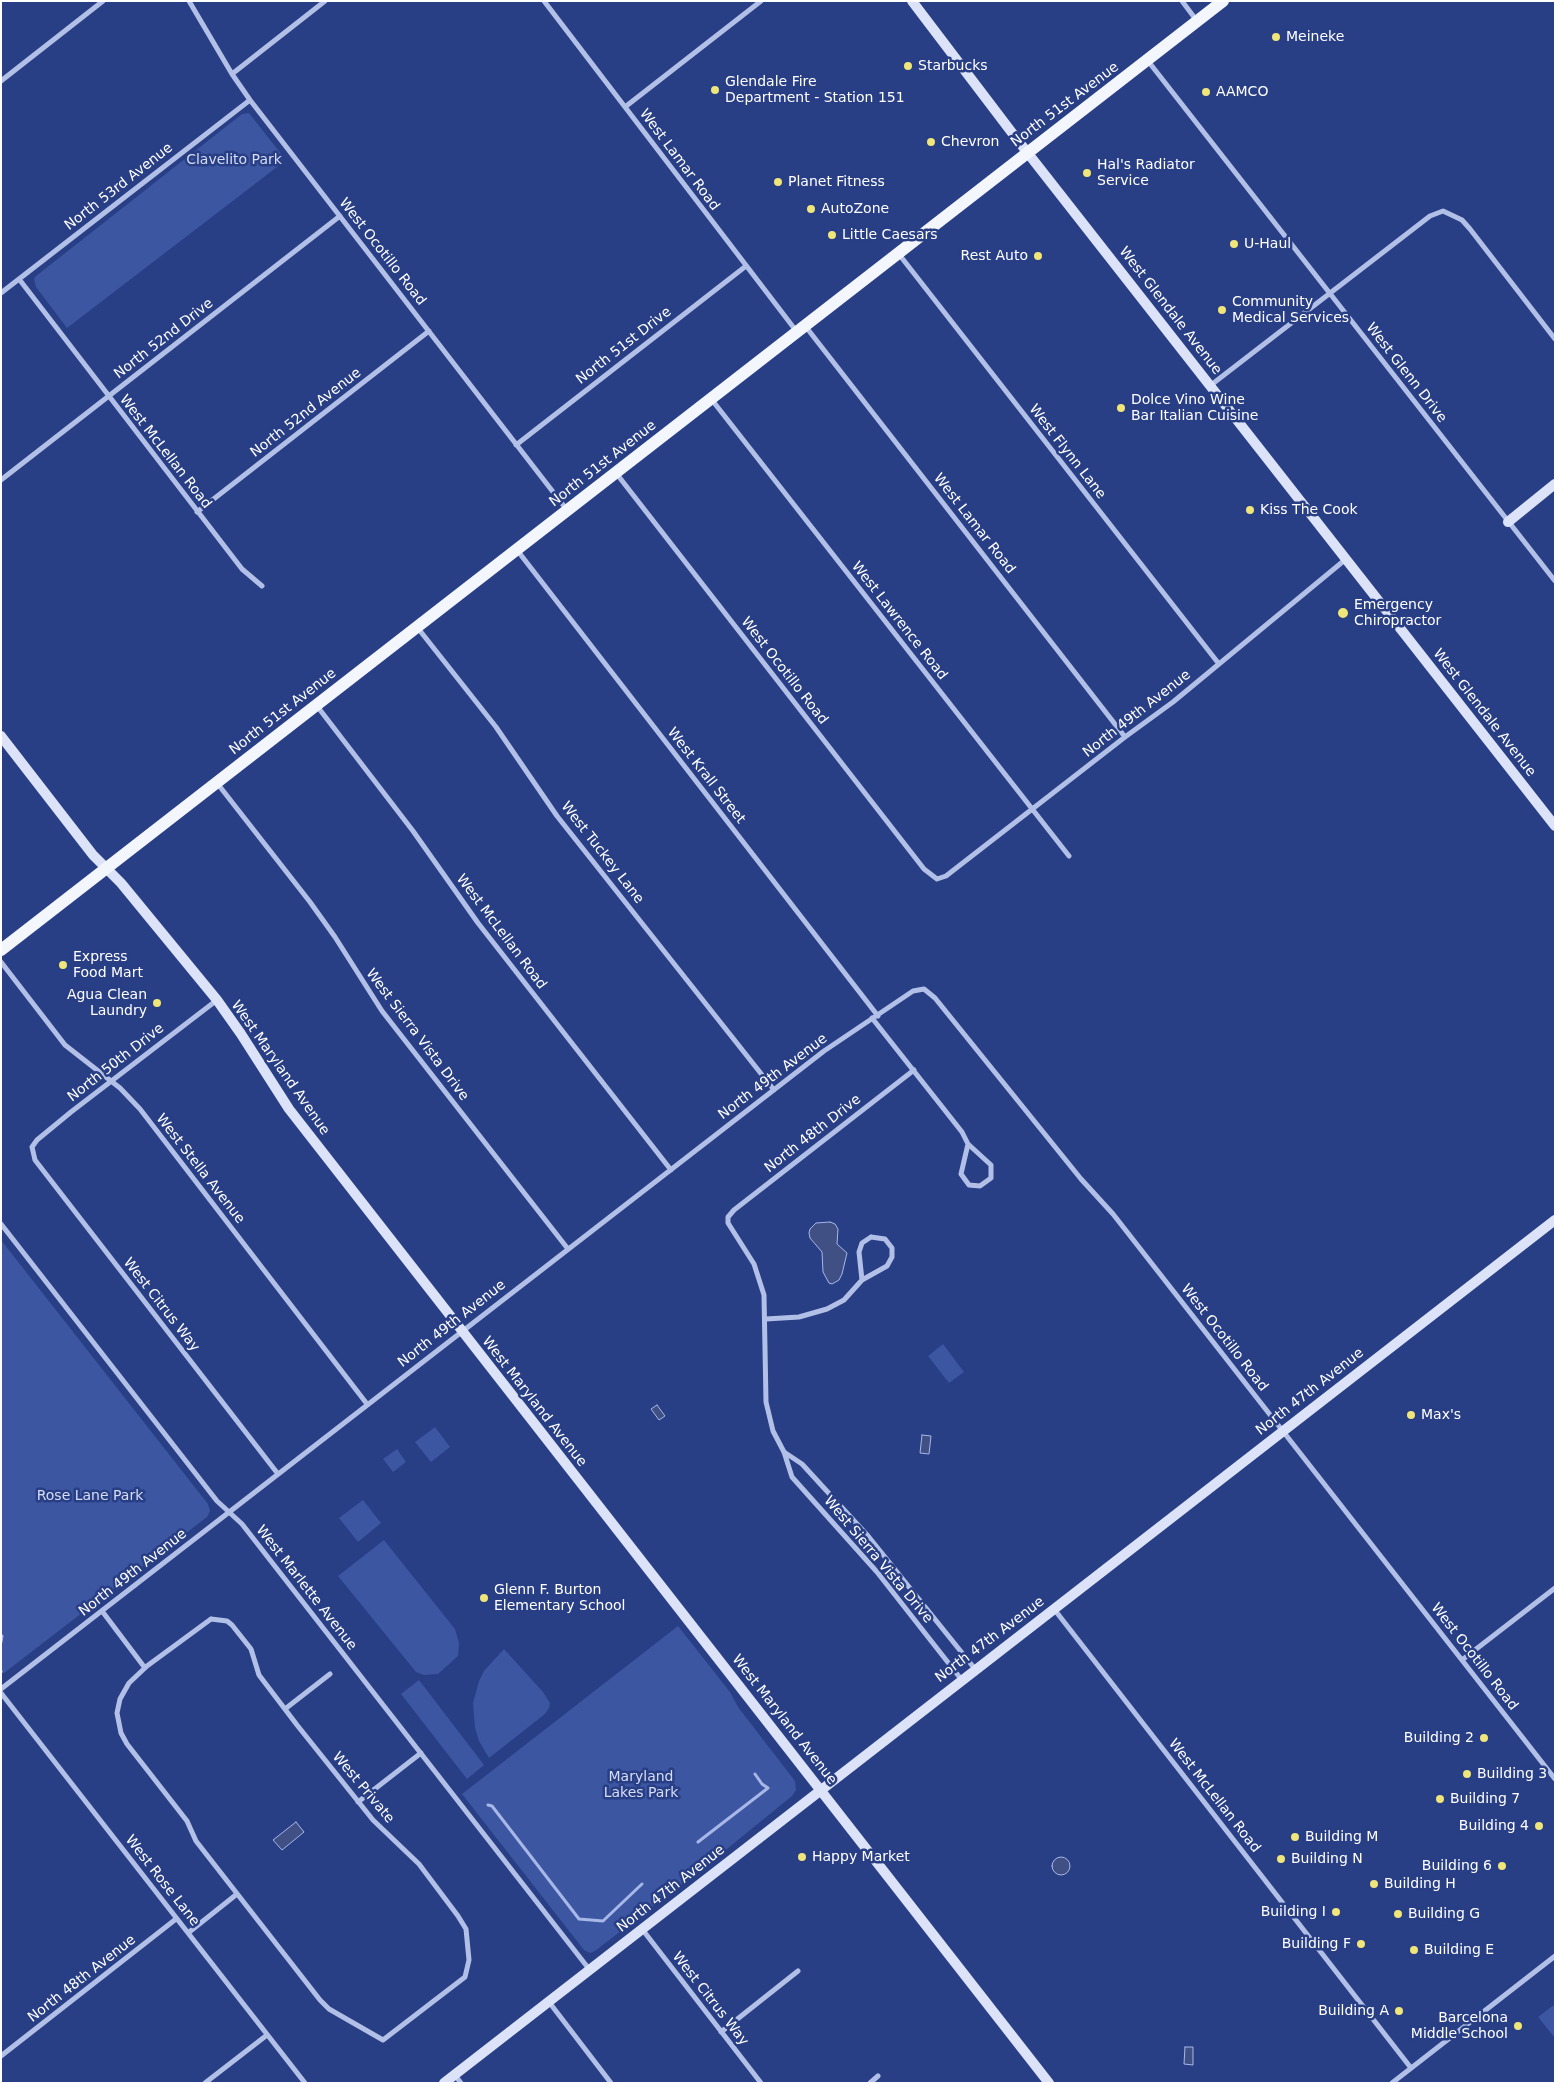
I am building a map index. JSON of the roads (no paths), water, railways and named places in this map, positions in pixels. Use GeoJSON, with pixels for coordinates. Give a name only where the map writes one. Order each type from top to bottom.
{"type":"FeatureCollection","features":[{"type":"Feature","properties":{"kind":"main road","name":"North 51st Avenue"},"geometry":{"type":"LineString","coordinates":[[1,950],[1223,1]]}},
{"type":"Feature","properties":{"kind":"street"},"geometry":{"type":"LineString","coordinates":[[1,81],[103,1]]}},
{"type":"Feature","properties":{"kind":"street","name":"West Ocotillo Road"},"geometry":{"type":"LineString","coordinates":[[189,1],[232,74],[250,100],[567,510]]}},
{"type":"Feature","properties":{"kind":"street"},"geometry":{"type":"LineString","coordinates":[[232,74],[325,1]]}},
{"type":"Feature","properties":{"kind":"street","name":"West Lamar Road"},"geometry":{"type":"LineString","coordinates":[[544,1],[746,266],[801,329],[1125,736]]}},
{"type":"Feature","properties":{"kind":"street"},"geometry":{"type":"LineString","coordinates":[[625,107],[761,1]]}},
{"type":"Feature","properties":{"kind":"street","name":"West Glendale Avenue"},"geometry":{"type":"LineString","coordinates":[[912,1],[1555,826]]}},
{"type":"Feature","properties":{"kind":"street"},"geometry":{"type":"LineString","coordinates":[[1182,1],[1197,21]]}},
{"type":"Feature","properties":{"kind":"street","name":"West Glenn Drive"},"geometry":{"type":"LineString","coordinates":[[1148,61],[1555,582]]}},
{"type":"Feature","properties":{"kind":"street","name":"North 53rd Avenue"},"geometry":{"type":"LineString","coordinates":[[1,293],[250,100]]}},
{"type":"Feature","properties":{"kind":"street"},"geometry":{"type":"LineString","coordinates":[[1211,385],[1430,216],[1443,211],[1462,220],[1470,229],[1555,339]]}},
{"type":"Feature","properties":{"kind":"street","name":"North 52nd Drive"},"geometry":{"type":"LineString","coordinates":[[1,480],[340,216]]}},
{"type":"Feature","properties":{"kind":"street","name":"West Flynn Lane"},"geometry":{"type":"LineString","coordinates":[[898,254],[1219,664]]}},
{"type":"Feature","properties":{"kind":"street","name":"North 51st Drive"},"geometry":{"type":"LineString","coordinates":[[516,445],[746,266]]}},
{"type":"Feature","properties":{"kind":"street","name":"West McLellan Road"},"geometry":{"type":"LineString","coordinates":[[19,279],[242,569],[262,586]]}},
{"type":"Feature","properties":{"kind":"street","name":"North 52nd Avenue"},"geometry":{"type":"LineString","coordinates":[[197,512],[429,331]]}},
{"type":"Feature","properties":{"kind":"street","name":"West Lawrence Road"},"geometry":{"type":"LineString","coordinates":[[711,399],[1069,856]]}},
{"type":"Feature","properties":{"kind":"street","name":"West Ocotillo Road"},"geometry":{"type":"LineString","coordinates":[[616,473],[924,869],[937,879]]}},
{"type":"Feature","properties":{"kind":"street"},"geometry":{"type":"LineString","coordinates":[[1508,522],[1555,484]]}},
{"type":"Feature","properties":{"kind":"street","name":"West Krall Street"},"geometry":{"type":"LineString","coordinates":[[516,550],[875,1017],[962,1132],[968,1144],[991,1165],[991,1178],[980,1186],[969,1185],[961,1174],[968,1144]]}},
{"type":"Feature","properties":{"kind":"street","name":"North 49th Avenue"},"geometry":{"type":"LineString","coordinates":[[937,879],[946,876],[1125,736],[1173,702],[1346,559]]}},
{"type":"Feature","properties":{"kind":"street","name":"West Tuckey Lane"},"geometry":{"type":"LineString","coordinates":[[417,627],[496,727],[558,816],[774,1090]]}},
{"type":"Feature","properties":{"kind":"street","name":"West McLellan Road"},"geometry":{"type":"LineString","coordinates":[[317,706],[413,831],[478,923],[671,1170]]}},
{"type":"Feature","properties":{"kind":"street","name":"West Maryland Avenue"},"geometry":{"type":"LineString","coordinates":[[1,736],[93,855],[121,883],[216,1000],[241,1034],[289,1109],[1049,2083]]}},
{"type":"Feature","properties":{"kind":"street","name":"West Sierra Vista Drive"},"geometry":{"type":"LineString","coordinates":[[217,783],[315,909],[382,1010],[568,1249]]}},
{"type":"Feature","properties":{"kind":"street","name":"West Stella Avenue"},"geometry":{"type":"LineString","coordinates":[[1,962],[65,1045],[111,1081],[140,1109],[367,1404]]}},
{"type":"Feature","properties":{"kind":"street","name":"West Ocotillo Road"},"geometry":{"type":"LineString","coordinates":[[924,989],[941,1004],[1081,1179],[1113,1214],[1555,1778]]}},
{"type":"Feature","properties":{"kind":"street","name":"North 49th Avenue"},"geometry":{"type":"LineString","coordinates":[[1,1691],[367,1404],[824,1051],[913,991],[924,989]]}},
{"type":"Feature","properties":{"kind":"street","name":"North 50th Drive"},"geometry":{"type":"LineString","coordinates":[[32,1147],[37,1140],[216,1000]]}},
{"type":"Feature","properties":{"kind":"street","name":"North 48th Drive"},"geometry":{"type":"LineString","coordinates":[[728,1217],[742,1203],[914,1070]]}},
{"type":"Feature","properties":{"kind":"street","name":"West Citrus Way"},"geometry":{"type":"LineString","coordinates":[[32,1147],[35,1160],[278,1474]]}},
{"type":"Feature","properties":{"kind":"street","name":"West Sierra Vista Drive"},"geometry":{"type":"LineString","coordinates":[[728,1217],[730,1229],[758,1272],[764,1295],[766,1319],[766,1402],[773,1431],[784,1452],[792,1477],[877,1572],[961,1679]]}},
{"type":"Feature","properties":{"kind":"street","name":"North 47th Avenue"},"geometry":{"type":"LineString","coordinates":[[444,2083],[457,2079],[548,2001],[1555,1220]]}},
{"type":"Feature","properties":{"kind":"street","name":"West Marlette Avenue"},"geometry":{"type":"LineString","coordinates":[[1,1224],[217,1501],[242,1524],[589,1969]]}},
{"type":"Feature","properties":{"kind":"street"},"geometry":{"type":"LineString","coordinates":[[766,1319],[800,1318],[828,1309],[844,1300],[862,1280],[887,1266],[890,1262],[892,1248],[885,1238],[871,1237],[865,1240],[861,1246],[859,1252],[862,1280]]}},
{"type":"Feature","properties":{"kind":"street","name":"West Sierra Vista Drive"},"geometry":{"type":"LineString","coordinates":[[784,1452],[802,1464],[868,1536],[975,1669]]}},
{"type":"Feature","properties":{"kind":"street"},"geometry":{"type":"LineString","coordinates":[[1462,1660],[1555,1588]]}},
{"type":"Feature","properties":{"kind":"street","name":"West McLellan Road"},"geometry":{"type":"LineString","coordinates":[[1053,1609],[1411,2068]]}},
{"type":"Feature","properties":{"kind":"street"},"geometry":{"type":"LineString","coordinates":[[102,1611],[145,1668],[131,1681],[124,1691],[116,1713],[121,1733],[127,1744],[187,1821],[196,1841],[237,1894],[188,1933]]}},
{"type":"Feature","properties":{"kind":"street","name":"West Private"},"geometry":{"type":"LineString","coordinates":[[145,1668],[204,1622],[211,1619],[220,1620],[232,1625],[251,1649],[259,1675],[285,1709],[373,1820],[411,1854],[461,1919],[468,1939],[469,1960],[465,1977],[383,2040],[329,2009],[237,1894]]}},
{"type":"Feature","properties":{"kind":"street"},"geometry":{"type":"LineString","coordinates":[[285,1709],[330,1674]]}},
{"type":"Feature","properties":{"kind":"street","name":"West Rose Lane"},"geometry":{"type":"LineString","coordinates":[[1,1691],[304,2083]]}},
{"type":"Feature","properties":{"kind":"street"},"geometry":{"type":"LineString","coordinates":[[358,1802],[421,1754]]}},
{"type":"Feature","properties":{"kind":"street","name":"North 48th Avenue"},"geometry":{"type":"LineString","coordinates":[[1,2056],[176,1919]]}},
{"type":"Feature","properties":{"kind":"street","name":"West Citrus Way"},"geometry":{"type":"LineString","coordinates":[[642,1929],[761,2083]]}},
{"type":"Feature","properties":{"kind":"street"},"geometry":{"type":"LineString","coordinates":[[1392,2083],[1555,1956]]}},
{"type":"Feature","properties":{"kind":"street"},"geometry":{"type":"LineString","coordinates":[[721,2032],[798,1971]]}},
{"type":"Feature","properties":{"kind":"street"},"geometry":{"type":"LineString","coordinates":[[548,2001],[611,2083]]}},
{"type":"Feature","properties":{"kind":"street"},"geometry":{"type":"LineString","coordinates":[[206,2083],[267,2035]]}},
{"type":"Feature","properties":{"kind":"street"},"geometry":{"type":"LineString","coordinates":[[870,2083],[878,2076]]}},
{"type":"Feature","properties":{"kind":"waterway"},"geometry":{"type":"LineString","coordinates":[[1,1642],[2,1636]]}},
{"type":"Feature","properties":{"kind":"waterway"},"geometry":{"type":"LineString","coordinates":[[698,1842],[768,1788],[762,1784],[755,1774]]}},
{"type":"Feature","properties":{"kind":"waterway"},"geometry":{"type":"LineString","coordinates":[[488,1805],[492,1806],[579,1919],[603,1921],[642,1884]]}},
{"type":"Feature","properties":{"kind":"place","name":"Meineke"},"geometry":{"type":"Point","coordinates":[1276,37]}},
{"type":"Feature","properties":{"kind":"place","name":"Starbucks"},"geometry":{"type":"Point","coordinates":[908,66]}},
{"type":"Feature","properties":{"kind":"place","name":"Glendale Fire Department - Station 151"},"geometry":{"type":"Point","coordinates":[715,90]}},
{"type":"Feature","properties":{"kind":"place","name":"AAMCO"},"geometry":{"type":"Point","coordinates":[1206,92]}},
{"type":"Feature","properties":{"kind":"place","name":"Chevron"},"geometry":{"type":"Point","coordinates":[931,142]}},
{"type":"Feature","properties":{"kind":"place","name":"Hal's Radiator Service"},"geometry":{"type":"Point","coordinates":[1087,173]}},
{"type":"Feature","properties":{"kind":"place","name":"Planet Fitness"},"geometry":{"type":"Point","coordinates":[778,182]}},
{"type":"Feature","properties":{"kind":"place","name":"AutoZone"},"geometry":{"type":"Point","coordinates":[811,209]}},
{"type":"Feature","properties":{"kind":"place","name":"Little Caesars"},"geometry":{"type":"Point","coordinates":[832,235]}},
{"type":"Feature","properties":{"kind":"place","name":"U-Haul"},"geometry":{"type":"Point","coordinates":[1234,244]}},
{"type":"Feature","properties":{"kind":"place","name":"Rest Auto"},"geometry":{"type":"Point","coordinates":[1038,256]}},
{"type":"Feature","properties":{"kind":"place","name":"Community Medical Services"},"geometry":{"type":"Point","coordinates":[1222,310]}},
{"type":"Feature","properties":{"kind":"place","name":"Dolce Vino Wine Bar Italian Cuisine"},"geometry":{"type":"Point","coordinates":[1121,408]}},
{"type":"Feature","properties":{"kind":"place","name":"Kiss The Cook"},"geometry":{"type":"Point","coordinates":[1250,510]}},
{"type":"Feature","properties":{"kind":"place","name":"Emergency Chiropractor"},"geometry":{"type":"Point","coordinates":[1343,613]}},
{"type":"Feature","properties":{"kind":"place","name":"Express Food Mart"},"geometry":{"type":"Point","coordinates":[63,965]}},
{"type":"Feature","properties":{"kind":"place","name":"Agua Clean Laundry"},"geometry":{"type":"Point","coordinates":[157,1003]}},
{"type":"Feature","properties":{"kind":"place","name":"Max's"},"geometry":{"type":"Point","coordinates":[1411,1415]}},
{"type":"Feature","properties":{"kind":"place","name":"Glenn F. Burton Elementary School"},"geometry":{"type":"Point","coordinates":[484,1598]}},
{"type":"Feature","properties":{"kind":"place","name":"Building 2"},"geometry":{"type":"Point","coordinates":[1484,1738]}},
{"type":"Feature","properties":{"kind":"place","name":"Building 3"},"geometry":{"type":"Point","coordinates":[1467,1774]}},
{"type":"Feature","properties":{"kind":"place","name":"Building 7"},"geometry":{"type":"Point","coordinates":[1440,1799]}},
{"type":"Feature","properties":{"kind":"place","name":"Building 4"},"geometry":{"type":"Point","coordinates":[1539,1826]}},
{"type":"Feature","properties":{"kind":"place","name":"Building M"},"geometry":{"type":"Point","coordinates":[1295,1837]}},
{"type":"Feature","properties":{"kind":"place","name":"Happy Market"},"geometry":{"type":"Point","coordinates":[802,1857]}},
{"type":"Feature","properties":{"kind":"place","name":"Building N"},"geometry":{"type":"Point","coordinates":[1281,1859]}},
{"type":"Feature","properties":{"kind":"place","name":"Building 6"},"geometry":{"type":"Point","coordinates":[1502,1866]}},
{"type":"Feature","properties":{"kind":"place","name":"Building H"},"geometry":{"type":"Point","coordinates":[1374,1884]}},
{"type":"Feature","properties":{"kind":"place","name":"Building I"},"geometry":{"type":"Point","coordinates":[1336,1912]}},
{"type":"Feature","properties":{"kind":"place","name":"Building G"},"geometry":{"type":"Point","coordinates":[1398,1914]}},
{"type":"Feature","properties":{"kind":"place","name":"Building F"},"geometry":{"type":"Point","coordinates":[1361,1944]}},
{"type":"Feature","properties":{"kind":"place","name":"Building E"},"geometry":{"type":"Point","coordinates":[1414,1950]}},
{"type":"Feature","properties":{"kind":"place","name":"Building A"},"geometry":{"type":"Point","coordinates":[1399,2011]}},
{"type":"Feature","properties":{"kind":"place","name":"Barcelona Middle School"},"geometry":{"type":"Point","coordinates":[1518,2026]}},
{"type":"Feature","properties":{"kind":"park label","name":"Clavelito Park"},"geometry":{"type":"Point","coordinates":[234,160]}},
{"type":"Feature","properties":{"kind":"park label","name":"Rose Lane Park"},"geometry":{"type":"Point","coordinates":[90,1496]}},
{"type":"Feature","properties":{"kind":"park label","name":"Maryland Lakes Park"},"geometry":{"type":"Point","coordinates":[641,1785]}}]}
